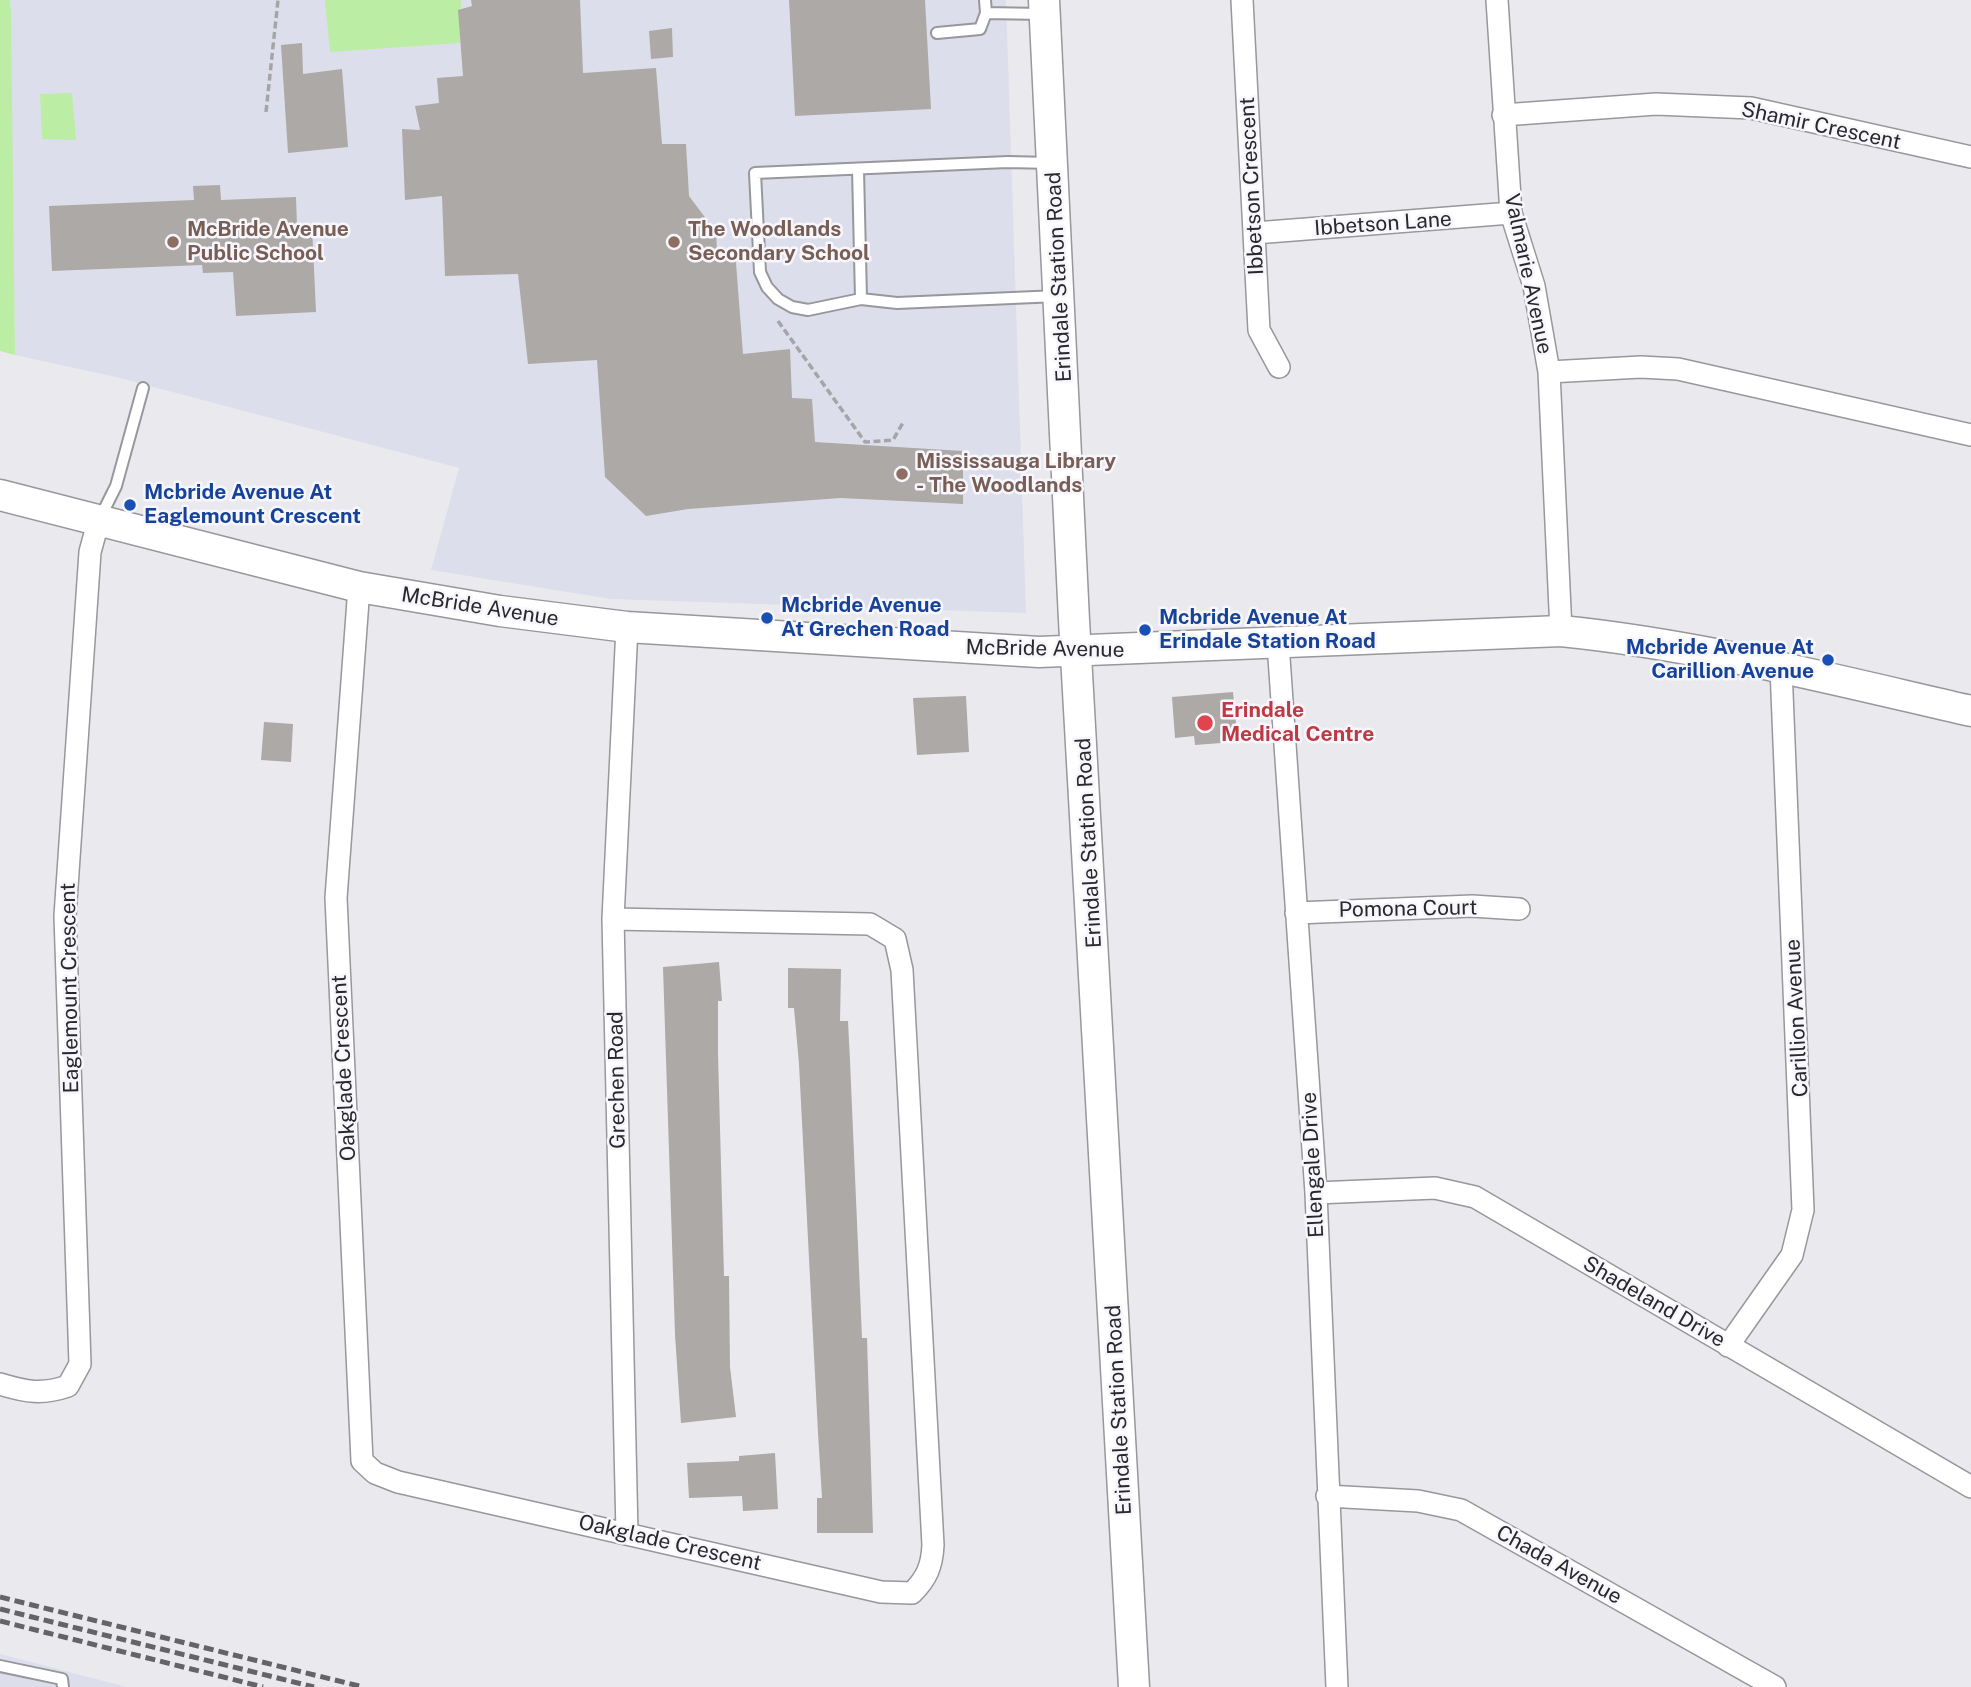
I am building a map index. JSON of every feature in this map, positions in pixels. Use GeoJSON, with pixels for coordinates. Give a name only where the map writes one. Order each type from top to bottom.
{"type":"FeatureCollection","features":[{"type":"Feature","properties":{"kind":"street","name":"Ibbetson Crescent"},"geometry":{"type":"LineString","coordinates":[[1242,0],[1259,330],[1279,367]]}},
{"type":"Feature","properties":{"kind":"street","name":"Valmarie Avenue"},"geometry":{"type":"LineString","coordinates":[[1497,0],[1511,213],[1534,286],[1549,372],[1561,631]]}},
{"type":"Feature","properties":{"kind":"street","name":"Erindale Station Road"},"geometry":{"type":"LineString","coordinates":[[1044,7],[1134,1687]]}},
{"type":"Feature","properties":{"kind":"street","name":"Shamir Crescent"},"geometry":{"type":"LineString","coordinates":[[1503,115],[1657,104],[1751,108],[1971,157]]}},
{"type":"Feature","properties":{"kind":"street","name":"Ibbetson Lane"},"geometry":{"type":"LineString","coordinates":[[1255,233],[1511,213]]}},
{"type":"Feature","properties":{"kind":"street"},"geometry":{"type":"LineString","coordinates":[[1549,372],[1641,367],[1678,369],[1971,435]]}},
{"type":"Feature","properties":{"kind":"street","name":"McBride Avenue"},"geometry":{"type":"LineString","coordinates":[[0,495],[359,587],[500,611],[627,627],[1039,652],[1561,631],[1657,642],[1971,711]]}},
{"type":"Feature","properties":{"kind":"street","name":"Eaglemount Crescent"},"geometry":{"type":"LineString","coordinates":[[0,1384],[29,1393],[50,1392],[68,1386],[80,1364],[65,916],[90,552],[99,519]]}},
{"type":"Feature","properties":{"kind":"street","name":"Oakglade Crescent"},"geometry":{"type":"LineString","coordinates":[[359,587],[335,898],[362,1461],[375,1473],[398,1482],[881,1592],[912,1593],[924,1580],[932,1563],[933,1545],[902,970],[895,939],[870,924],[613,919]]}},
{"type":"Feature","properties":{"kind":"street","name":"Grechen Road"},"geometry":{"type":"LineString","coordinates":[[627,627],[613,919],[627,1533]]}},
{"type":"Feature","properties":{"kind":"street","name":"Ellengale Drive"},"geometry":{"type":"LineString","coordinates":[[1278,643],[1317,1193],[1327,1496],[1338,1687]]}},
{"type":"Feature","properties":{"kind":"street","name":"Carillion Avenue"},"geometry":{"type":"LineString","coordinates":[[1728,1346],[1792,1255],[1803,1210],[1781,668]]}},
{"type":"Feature","properties":{"kind":"street","name":"Pomona Court"},"geometry":{"type":"LineString","coordinates":[[1296,913],[1472,906],[1519,909]]}},
{"type":"Feature","properties":{"kind":"street","name":"Shadeland Drive"},"geometry":{"type":"LineString","coordinates":[[1317,1193],[1435,1188],[1475,1197],[1971,1487]]}},
{"type":"Feature","properties":{"kind":"street","name":"Chada Avenue"},"geometry":{"type":"LineString","coordinates":[[1327,1496],[1418,1501],[1461,1510],[1775,1687]]}},
{"type":"Feature","properties":{"kind":"lane"},"geometry":{"type":"LineString","coordinates":[[937,33],[980,29],[986,13],[985,0]]}},
{"type":"Feature","properties":{"kind":"lane"},"geometry":{"type":"LineString","coordinates":[[986,13],[1044,7]]}},
{"type":"Feature","properties":{"kind":"lane"},"geometry":{"type":"LineString","coordinates":[[1053,163],[1008,162],[755,173],[760,272],[767,287],[792,307],[808,310],[862,299],[897,303],[1061,296]]}},
{"type":"Feature","properties":{"kind":"lane"},"geometry":{"type":"LineString","coordinates":[[858,169],[862,299]]}},
{"type":"Feature","properties":{"kind":"lane"},"geometry":{"type":"LineString","coordinates":[[99,519],[116,486],[143,388]]}},
{"type":"Feature","properties":{"kind":"lane"},"geometry":{"type":"LineString","coordinates":[[0,1666],[62,1679],[64,1687]]}},
{"type":"Feature","properties":{"kind":"path"},"geometry":{"type":"LineString","coordinates":[[267,112],[278,0]]}},
{"type":"Feature","properties":{"kind":"path"},"geometry":{"type":"LineString","coordinates":[[778,321],[865,442],[893,440],[904,421]]}},
{"type":"Feature","properties":{"kind":"shaded area","name":"The Woodlands Secondary School"},"geometry":{"type":"Polygon","coordinates":[[[10,0],[1006,0],[1026,613],[611,599],[431,570],[459,468],[116,377],[15,355],[10,0]]]}},
{"type":"Feature","properties":{"kind":"shaded area"},"geometry":{"type":"Polygon","coordinates":[[[0,1654],[127,1687],[0,1687],[0,1654]]]}},
{"type":"Feature","properties":{"kind":"green space"},"geometry":{"type":"Polygon","coordinates":[[[0,0],[10,0],[11,12],[15,355],[0,351],[0,0]]]}},
{"type":"Feature","properties":{"kind":"green space"},"geometry":{"type":"Polygon","coordinates":[[[325,0],[461,0],[460,43],[330,52],[325,0]]]}},
{"type":"Feature","properties":{"kind":"green space"},"geometry":{"type":"Polygon","coordinates":[[[72,93],[76,140],[42,139],[40,94],[72,93]]]}},
{"type":"Feature","properties":{"kind":"building"},"geometry":{"type":"Polygon","coordinates":[[[471,0],[580,0],[583,73],[656,68],[662,144],[686,144],[689,196],[716,232],[717,251],[735,250],[743,354],[790,349],[792,398],[812,399],[815,442],[963,451],[963,504],[841,498],[688,509],[646,516],[605,477],[597,360],[528,364],[518,274],[445,276],[442,196],[405,200],[402,129],[420,130],[415,106],[439,103],[437,78],[463,76],[458,10],[472,6],[471,0]]]}},
{"type":"Feature","properties":{"kind":"building"},"geometry":{"type":"Polygon","coordinates":[[[789,0],[925,0],[931,109],[795,116],[789,0]]]}},
{"type":"Feature","properties":{"kind":"building"},"geometry":{"type":"Polygon","coordinates":[[[672,28],[673,57],[651,59],[649,31],[672,28]]]}},
{"type":"Feature","properties":{"kind":"building"},"geometry":{"type":"Polygon","coordinates":[[[302,43],[303,74],[342,69],[348,147],[288,153],[281,45],[302,43]]]}},
{"type":"Feature","properties":{"kind":"building"},"geometry":{"type":"Polygon","coordinates":[[[220,185],[221,200],[296,197],[297,226],[312,226],[316,312],[236,316],[233,272],[203,273],[202,265],[52,271],[49,206],[194,200],[193,186],[220,185]]]}},
{"type":"Feature","properties":{"kind":"building"},"geometry":{"type":"Polygon","coordinates":[[[1233,692],[1237,734],[1220,736],[1221,743],[1195,745],[1194,736],[1175,738],[1172,697],[1233,692]]]}},
{"type":"Feature","properties":{"kind":"building"},"geometry":{"type":"Polygon","coordinates":[[[966,696],[969,752],[917,755],[913,698],[966,696]]]}},
{"type":"Feature","properties":{"kind":"building"},"geometry":{"type":"Polygon","coordinates":[[[264,722],[293,724],[291,762],[261,760],[264,722]]]}},
{"type":"Feature","properties":{"kind":"building"},"geometry":{"type":"Polygon","coordinates":[[[719,962],[722,1001],[718,1001],[718,1054],[724,1276],[729,1276],[730,1367],[736,1417],[681,1423],[675,1335],[663,967],[719,962]]]}},
{"type":"Feature","properties":{"kind":"building"},"geometry":{"type":"Polygon","coordinates":[[[788,968],[841,969],[840,1021],[848,1021],[862,1338],[867,1338],[873,1533],[817,1533],[817,1498],[822,1498],[799,1064],[794,1008],[788,1008],[788,968]]]}},
{"type":"Feature","properties":{"kind":"building"},"geometry":{"type":"Polygon","coordinates":[[[775,1453],[778,1509],[743,1511],[742,1496],[689,1498],[687,1463],[739,1461],[739,1456],[775,1453]]]}},
{"type":"Feature","properties":{"kind":"railway"},"geometry":{"type":"LineString","coordinates":[[0,1597],[363,1687]]}},
{"type":"Feature","properties":{"kind":"railway"},"geometry":{"type":"LineString","coordinates":[[0,1609],[314,1687]]}},
{"type":"Feature","properties":{"kind":"railway"},"geometry":{"type":"LineString","coordinates":[[0,1621],[263,1687]]}},
{"type":"Feature","properties":{"kind":"place","name":"McBride Avenue Public School"},"geometry":{"type":"Point","coordinates":[173,242]}},
{"type":"Feature","properties":{"kind":"place","name":"The Woodlands Secondary School"},"geometry":{"type":"Point","coordinates":[674,242]}},
{"type":"Feature","properties":{"kind":"place","name":"Mississauga Library - The Woodlands"},"geometry":{"type":"Point","coordinates":[902,474]}},
{"type":"Feature","properties":{"kind":"place","name":"Mcbride Avenue At Eaglemount Crescent"},"geometry":{"type":"Point","coordinates":[130,505]}},
{"type":"Feature","properties":{"kind":"place","name":"Mcbride Avenue At Grechen Road"},"geometry":{"type":"Point","coordinates":[767,618]}},
{"type":"Feature","properties":{"kind":"place","name":"Mcbride Avenue At Erindale Station Road"},"geometry":{"type":"Point","coordinates":[1145,630]}},
{"type":"Feature","properties":{"kind":"place","name":"Mcbride Avenue At Carillion Avenue"},"geometry":{"type":"Point","coordinates":[1828,660]}},
{"type":"Feature","properties":{"kind":"place","name":"Erindale Medical Centre"},"geometry":{"type":"Point","coordinates":[1205,723]}}]}
